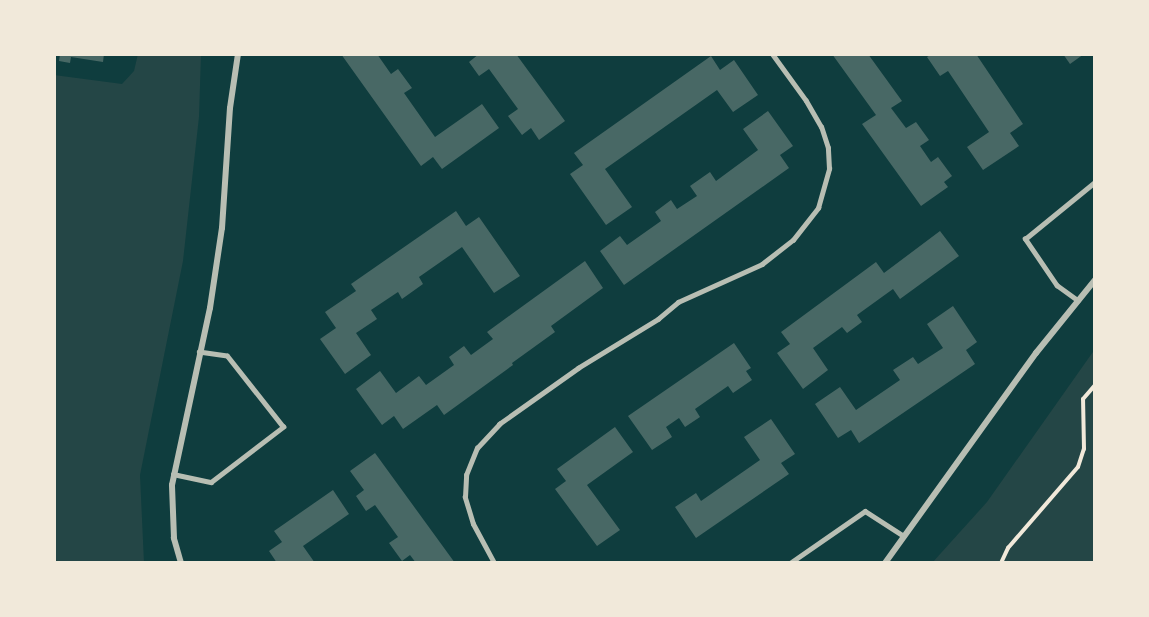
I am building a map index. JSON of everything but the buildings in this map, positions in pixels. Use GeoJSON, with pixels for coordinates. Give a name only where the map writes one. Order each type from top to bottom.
{"type":"FeatureCollection","features":[{"type":"Feature","properties":{"kind":"street"},"geometry":{"type":"LineString","coordinates":[[181,563],[174,538],[173,474],[210,308],[222,228],[230,108],[238,54]]}},
{"type":"Feature","properties":{"kind":"street"},"geometry":{"type":"LineString","coordinates":[[885,563],[1036,353],[1095,280]]}},
{"type":"Feature","properties":{"kind":"lane"},"geometry":{"type":"LineString","coordinates":[[494,563],[473,524],[465,497],[466,475],[477,448],[499,424],[578,368],[658,319],[678,302],[762,264],[794,240],[818,208],[828,169],[828,148],[821,127],[806,101],[772,54]]}},
{"type":"Feature","properties":{"kind":"lane"},"geometry":{"type":"LineString","coordinates":[[1078,301],[1057,286],[1025,239],[1095,182]]}},
{"type":"Feature","properties":{"kind":"lane"},"geometry":{"type":"LineString","coordinates":[[173,474],[211,482],[283,428],[227,356],[199,352]]}},
{"type":"Feature","properties":{"kind":"lane"},"geometry":{"type":"LineString","coordinates":[[789,563],[865,511],[904,536]]}},
{"type":"Feature","properties":{"kind":"path"},"geometry":{"type":"LineString","coordinates":[[1001,563],[1008,548],[1078,467],[1084,449],[1083,399],[1095,385]]}},
{"type":"Feature","properties":{"kind":"shaded area"},"geometry":{"type":"Polygon","coordinates":[[[138,54],[201,54],[199,117],[183,261],[140,475],[144,563],[54,563],[54,75],[122,84],[134,71],[138,54]]]}},
{"type":"Feature","properties":{"kind":"shaded area"},"geometry":{"type":"Polygon","coordinates":[[[1095,349],[1095,563],[932,563],[987,502],[1095,349]]]}}]}
